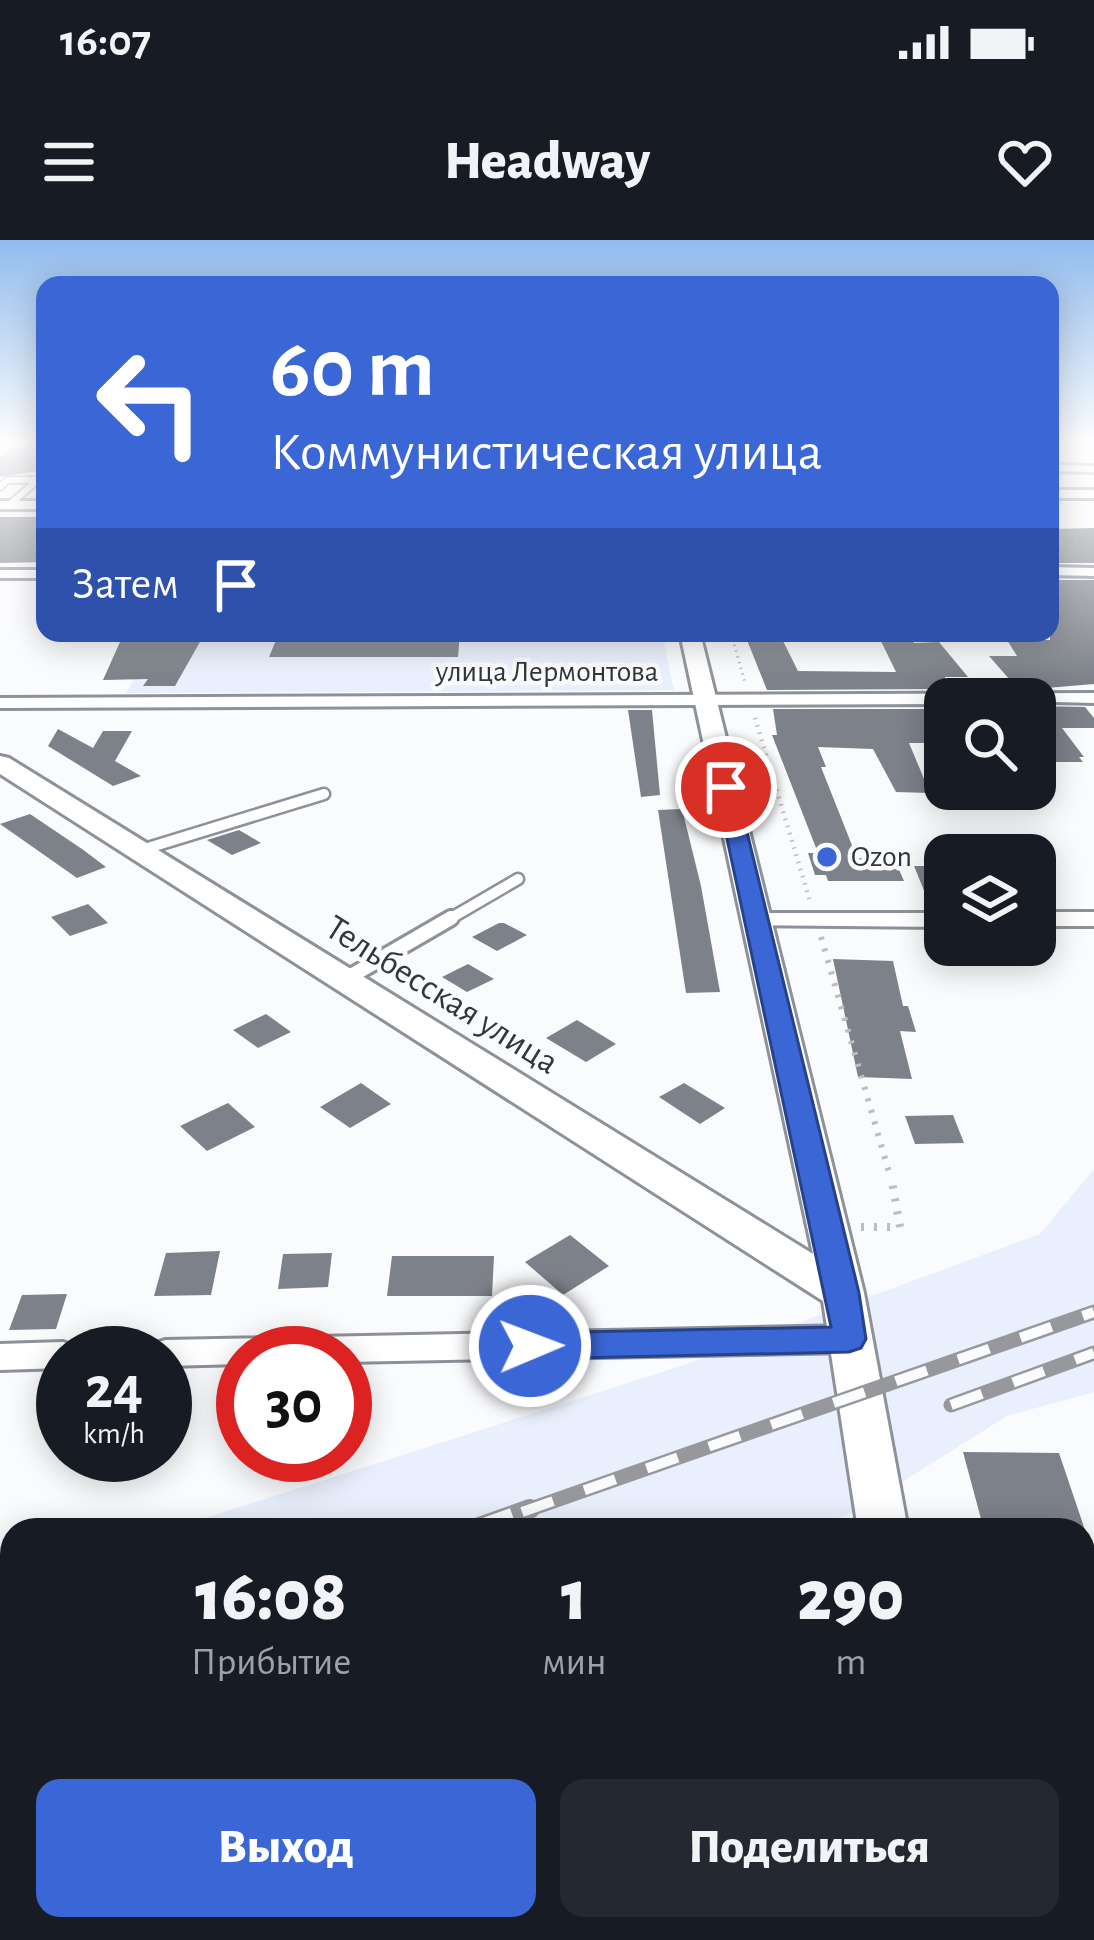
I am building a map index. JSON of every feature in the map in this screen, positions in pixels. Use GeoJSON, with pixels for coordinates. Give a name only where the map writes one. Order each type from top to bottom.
{"type":"FeatureCollection","features":[{"type":"Feature","properties":{"kind":"street"},"geometry":{"type":"LineString","coordinates":[[1059,572],[1094,572]]}},
{"type":"Feature","properties":{"kind":"street"},"geometry":{"type":"LineString","coordinates":[[0,574],[36,574]]}},
{"type":"Feature","properties":{"kind":"street"},"geometry":{"type":"LineString","coordinates":[[692,642],[843,1293],[881,1518]]}},
{"type":"Feature","properties":{"kind":"street","name":"улица Лермонтова"},"geometry":{"type":"LineString","coordinates":[[0,703],[1094,698]]}},
{"type":"Feature","properties":{"kind":"street","name":"Тельбесская улица"},"geometry":{"type":"LineString","coordinates":[[0,764],[843,1293]]}},
{"type":"Feature","properties":{"kind":"street"},"geometry":{"type":"LineString","coordinates":[[1056,919],[1094,919]]}},
{"type":"Feature","properties":{"kind":"street"},"geometry":{"type":"LineString","coordinates":[[757,920],[924,920]]}},
{"type":"Feature","properties":{"kind":"street"},"geometry":{"type":"LineString","coordinates":[[192,1352],[849,1339]]}},
{"type":"Feature","properties":{"kind":"street"},"geometry":{"type":"LineString","coordinates":[[0,1357],[36,1356]]}},
{"type":"Feature","properties":{"kind":"lane"},"geometry":{"type":"LineString","coordinates":[[138,851],[324,794]]}},
{"type":"Feature","properties":{"kind":"lane"},"geometry":{"type":"LineString","coordinates":[[344,980],[518,879]]}},
{"type":"Feature","properties":{"kind":"path"},"geometry":{"type":"LineString","coordinates":[[733,642],[899,1205],[901,1227],[828,1227]]}},
{"type":"Feature","properties":{"kind":"shaded area"},"geometry":{"type":"Polygon","coordinates":[[[157,642],[664,642],[674,690],[126,693],[157,642]]]}},
{"type":"Feature","properties":{"kind":"shaded area"},"geometry":{"type":"Polygon","coordinates":[[[1094,1169],[1094,1392],[1007,1416],[838,1518],[206,1518],[318,1482],[372,1482],[372,1465],[681,1366],[1040,1234],[1094,1169]]]}},
{"type":"Feature","properties":{"kind":"building"},"geometry":{"type":"Polygon","coordinates":[[[0,521],[36,521],[36,562],[0,563],[0,521]]]}},
{"type":"Feature","properties":{"kind":"building"},"geometry":{"type":"Polygon","coordinates":[[[1094,528],[1094,563],[1059,563],[1059,529],[1094,528]]]}},
{"type":"Feature","properties":{"kind":"building"},"geometry":{"type":"Polygon","coordinates":[[[1059,580],[1094,580],[1094,684],[1056,687],[1056,678],[1008,678],[989,656],[1017,656],[1008,642],[1059,642],[1059,580]]]}},
{"type":"Feature","properties":{"kind":"building"},"geometry":{"type":"Polygon","coordinates":[[[120,642],[200,642],[175,686],[143,686],[148,679],[103,680],[120,642]]]}},
{"type":"Feature","properties":{"kind":"building"},"geometry":{"type":"Polygon","coordinates":[[[275,642],[459,642],[458,657],[269,657],[275,642]]]}},
{"type":"Feature","properties":{"kind":"building"},"geometry":{"type":"Polygon","coordinates":[[[748,642],[784,642],[798,671],[896,672],[881,642],[939,642],[968,677],[924,678],[924,689],[767,690],[748,642]]]}},
{"type":"Feature","properties":{"kind":"building"},"geometry":{"type":"Polygon","coordinates":[[[1056,706],[1085,707],[1094,718],[1094,728],[1062,728],[1083,762],[1056,762],[1056,706]]]}},
{"type":"Feature","properties":{"kind":"building"},"geometry":{"type":"Polygon","coordinates":[[[773,709],[924,709],[924,743],[909,743],[924,779],[924,793],[896,792],[873,749],[818,747],[826,767],[821,767],[857,858],[894,858],[904,881],[828,881],[826,875],[815,875],[808,853],[818,853],[772,735],[777,735],[773,709]]]}},
{"type":"Feature","properties":{"kind":"building"},"geometry":{"type":"Polygon","coordinates":[[[628,710],[652,710],[660,795],[641,797],[628,710]]]}},
{"type":"Feature","properties":{"kind":"building"},"geometry":{"type":"Polygon","coordinates":[[[58,729],[93,748],[103,731],[132,731],[115,761],[141,776],[113,786],[48,746],[58,729]]]}},
{"type":"Feature","properties":{"kind":"building"},"geometry":{"type":"Polygon","coordinates":[[[682,809],[720,992],[686,993],[658,810],[682,809]]]}},
{"type":"Feature","properties":{"kind":"building"},"geometry":{"type":"Polygon","coordinates":[[[30,814],[106,867],[77,878],[0,824],[30,814]]]}},
{"type":"Feature","properties":{"kind":"building"},"geometry":{"type":"Polygon","coordinates":[[[239,830],[261,843],[232,855],[207,840],[239,830]]]}},
{"type":"Feature","properties":{"kind":"building"},"geometry":{"type":"Polygon","coordinates":[[[914,866],[924,866],[924,891],[914,866]]]}},
{"type":"Feature","properties":{"kind":"building"},"geometry":{"type":"Polygon","coordinates":[[[88,904],[108,923],[70,936],[51,917],[88,904]]]}},
{"type":"Feature","properties":{"kind":"building"},"geometry":{"type":"Polygon","coordinates":[[[499,923],[527,935],[497,951],[472,937],[499,923]]]}},
{"type":"Feature","properties":{"kind":"building"},"geometry":{"type":"Polygon","coordinates":[[[833,959],[893,961],[903,1006],[908,1006],[916,1032],[900,1031],[912,1079],[858,1077],[833,959]]]}},
{"type":"Feature","properties":{"kind":"building"},"geometry":{"type":"Polygon","coordinates":[[[468,964],[494,979],[467,992],[442,977],[468,964]]]}},
{"type":"Feature","properties":{"kind":"building"},"geometry":{"type":"Polygon","coordinates":[[[266,1014],[291,1032],[258,1048],[233,1030],[266,1014]]]}},
{"type":"Feature","properties":{"kind":"building"},"geometry":{"type":"Polygon","coordinates":[[[577,1020],[616,1044],[586,1062],[546,1038],[577,1020]]]}},
{"type":"Feature","properties":{"kind":"building"},"geometry":{"type":"Polygon","coordinates":[[[361,1083],[391,1104],[350,1128],[320,1107],[361,1083]]]}},
{"type":"Feature","properties":{"kind":"building"},"geometry":{"type":"Polygon","coordinates":[[[684,1083],[725,1108],[700,1124],[659,1097],[684,1083]]]}},
{"type":"Feature","properties":{"kind":"building"},"geometry":{"type":"Polygon","coordinates":[[[228,1103],[255,1127],[207,1151],[180,1126],[228,1103]]]}},
{"type":"Feature","properties":{"kind":"building"},"geometry":{"type":"Polygon","coordinates":[[[953,1115],[964,1143],[915,1144],[905,1116],[953,1115]]]}},
{"type":"Feature","properties":{"kind":"building"},"geometry":{"type":"Polygon","coordinates":[[[570,1235],[609,1266],[563,1295],[525,1262],[570,1235]]]}},
{"type":"Feature","properties":{"kind":"building"},"geometry":{"type":"Polygon","coordinates":[[[220,1251],[211,1295],[154,1296],[166,1253],[220,1251]]]}},
{"type":"Feature","properties":{"kind":"building"},"geometry":{"type":"Polygon","coordinates":[[[332,1253],[328,1287],[278,1289],[283,1254],[332,1253]]]}},
{"type":"Feature","properties":{"kind":"building"},"geometry":{"type":"Polygon","coordinates":[[[392,1256],[494,1256],[492,1296],[387,1296],[392,1256]]]}},
{"type":"Feature","properties":{"kind":"building"},"geometry":{"type":"Polygon","coordinates":[[[67,1294],[57,1326],[9,1330],[22,1295],[67,1294]]]}},
{"type":"Feature","properties":{"kind":"building"},"geometry":{"type":"Polygon","coordinates":[[[963,1452],[1059,1453],[1081,1518],[981,1518],[963,1452]]]}},
{"type":"Feature","properties":{"kind":"railway"},"geometry":{"type":"LineString","coordinates":[[522,1512],[1094,1312]]}},
{"type":"Feature","properties":{"kind":"railway"},"geometry":{"type":"LineString","coordinates":[[951,1405],[1094,1353]]}},
{"type":"Feature","properties":{"kind":"railway"},"geometry":{"type":"LineString","coordinates":[[505,1518],[530,1509]]}},
{"type":"Feature","properties":{"kind":"place","name":"Ozon"},"geometry":{"type":"Point","coordinates":[827,857]}},
{"type":"Feature","properties":{"kind":"route"},"geometry":{"type":"LineString","coordinates":[[530,1346],[849,1339],[843,1293],[726,787]]}}]}
